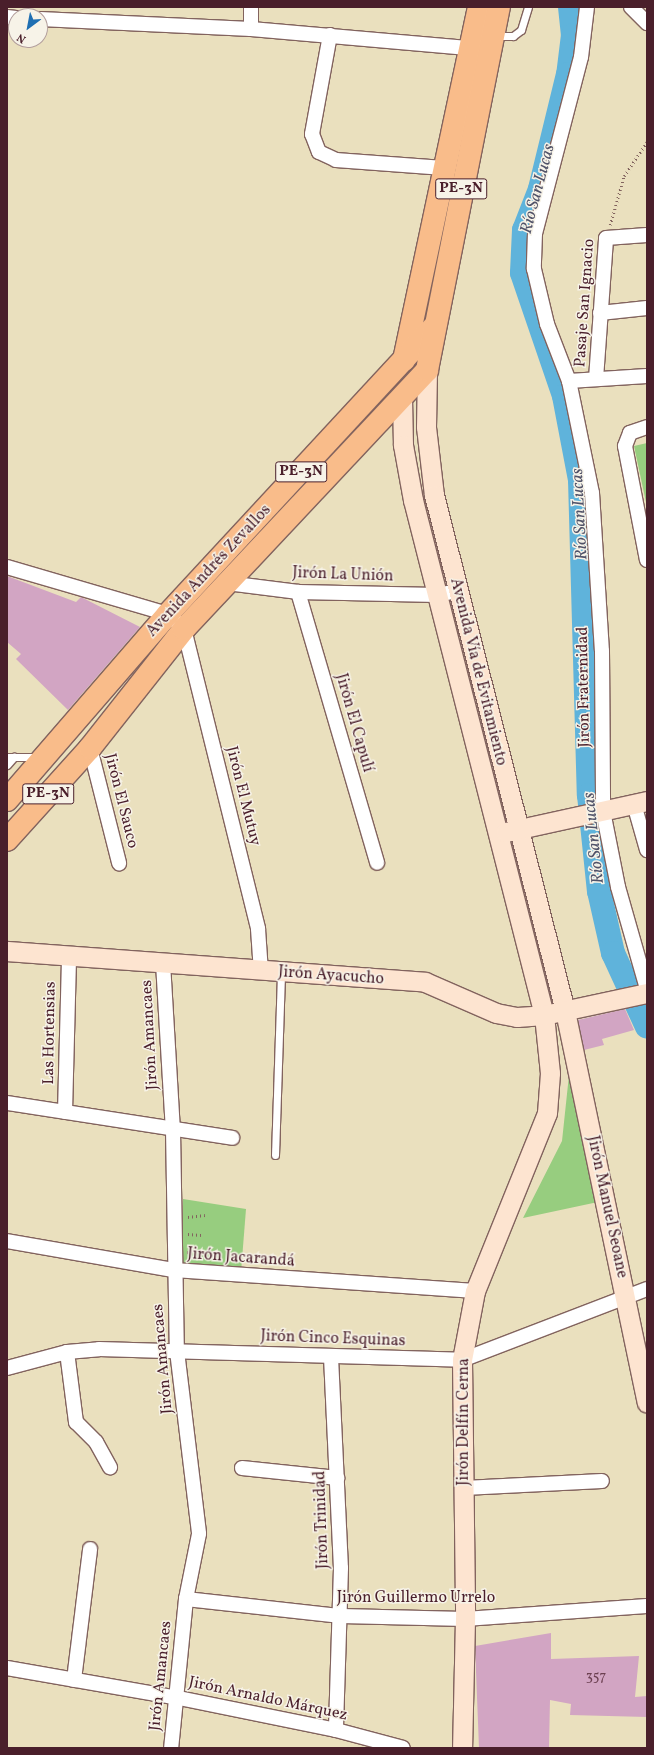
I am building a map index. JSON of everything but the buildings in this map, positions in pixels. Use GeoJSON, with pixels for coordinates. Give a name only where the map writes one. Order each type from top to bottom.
{"type":"FeatureCollection","features":[{"type":"Feature","properties":{"kind":"highway","name":"PE-3N"},"geometry":{"type":"LineString","coordinates":[[433,328],[484,45],[479,7]]}},
{"type":"Feature","properties":{"kind":"highway","name":"PE-3N"},"geometry":{"type":"LineString","coordinates":[[402,398],[404,362],[444,168],[484,45],[499,7]]}},
{"type":"Feature","properties":{"kind":"highway","name":"Avenida Andrés Zevallos"},"geometry":{"type":"LineString","coordinates":[[7,800],[168,614],[404,362],[433,328]]}},
{"type":"Feature","properties":{"kind":"highway","name":"Avenida Vía de Evitamiento"},"geometry":{"type":"LineString","coordinates":[[427,370],[433,328]]}},
{"type":"Feature","properties":{"kind":"highway","name":"Avenida Andrés Zevallos"},"geometry":{"type":"LineString","coordinates":[[7,840],[90,748],[184,629],[427,370]]}},
{"type":"Feature","properties":{"kind":"street"},"geometry":{"type":"LineString","coordinates":[[251,7],[251,29]]}},
{"type":"Feature","properties":{"kind":"street","name":"Jirón Fraternidad"},"geometry":{"type":"LineString","coordinates":[[587,7],[581,57],[535,233],[534,269],[547,324],[569,381],[592,493],[602,651],[599,812],[618,887],[639,994]]}},
{"type":"Feature","properties":{"kind":"street"},"geometry":{"type":"LineString","coordinates":[[631,7],[647,23]]}},
{"type":"Feature","properties":{"kind":"street"},"geometry":{"type":"LineString","coordinates":[[48,19],[251,29],[484,45]]}},
{"type":"Feature","properties":{"kind":"street"},"geometry":{"type":"LineString","coordinates":[[330,35],[312,134],[319,152],[336,160],[444,168]]}},
{"type":"Feature","properties":{"kind":"street"},"geometry":{"type":"LineString","coordinates":[[606,238],[647,235]]}},
{"type":"Feature","properties":{"kind":"street","name":"Pasaje San Ignacio"},"geometry":{"type":"LineString","coordinates":[[596,379],[606,238]]}},
{"type":"Feature","properties":{"kind":"street"},"geometry":{"type":"LineString","coordinates":[[600,313],[647,308]]}},
{"type":"Feature","properties":{"kind":"street","name":"Avenida Vía de Evitamiento"},"geometry":{"type":"LineString","coordinates":[[427,370],[426,427],[434,495],[517,829],[565,1011]]}},
{"type":"Feature","properties":{"kind":"street"},"geometry":{"type":"LineString","coordinates":[[569,381],[647,376]]}},
{"type":"Feature","properties":{"kind":"street","name":"Avenida Vía de Evitamiento"},"geometry":{"type":"LineString","coordinates":[[402,398],[403,445],[410,484],[497,834],[544,1015]]}},
{"type":"Feature","properties":{"kind":"street"},"geometry":{"type":"LineString","coordinates":[[647,426],[630,433],[625,446],[647,560]]}},
{"type":"Feature","properties":{"kind":"street"},"geometry":{"type":"LineString","coordinates":[[7,567],[168,614],[184,629]]}},
{"type":"Feature","properties":{"kind":"street","name":"Jirón La Unión"},"geometry":{"type":"LineString","coordinates":[[227,583],[298,592],[437,595],[458,591]]}},
{"type":"Feature","properties":{"kind":"street","name":"Jirón El Capulí"},"geometry":{"type":"LineString","coordinates":[[298,592],[377,863]]}},
{"type":"Feature","properties":{"kind":"street","name":"Jirón El Mutuy"},"geometry":{"type":"LineString","coordinates":[[184,629],[258,929],[261,972]]}},
{"type":"Feature","properties":{"kind":"street","name":"Jirón El Sauco"},"geometry":{"type":"LineString","coordinates":[[90,748],[119,863]]}},
{"type":"Feature","properties":{"kind":"street"},"geometry":{"type":"LineString","coordinates":[[497,834],[641,803],[647,850]]}},
{"type":"Feature","properties":{"kind":"street","name":"Jirón Ayacucho"},"geometry":{"type":"LineString","coordinates":[[7,950],[261,972],[425,982],[496,1013],[517,1017],[544,1015],[639,994]]}},
{"type":"Feature","properties":{"kind":"street","name":"Las Hortensias"},"geometry":{"type":"LineString","coordinates":[[65,1112],[69,955]]}},
{"type":"Feature","properties":{"kind":"street","name":"Jirón Amancaes"},"geometry":{"type":"LineString","coordinates":[[163,964],[173,1130],[174,1270],[177,1351],[199,1534],[186,1599],[174,1697],[171,1748]]}},
{"type":"Feature","properties":{"kind":"street","name":"Jirón Manuel Seoane"},"geometry":{"type":"LineString","coordinates":[[565,1011],[647,1402]]}},
{"type":"Feature","properties":{"kind":"street","name":"Jirón Delfín Cerna"},"geometry":{"type":"LineString","coordinates":[[462,1748],[465,1619],[462,1360],[475,1291],[547,1113],[550,1073],[544,1015]]}},
{"type":"Feature","properties":{"kind":"street"},"geometry":{"type":"LineString","coordinates":[[7,1103],[232,1138]]}},
{"type":"Feature","properties":{"kind":"street","name":"Jirón Jacarandá"},"geometry":{"type":"LineString","coordinates":[[7,1241],[174,1270],[475,1291]]}},
{"type":"Feature","properties":{"kind":"street","name":"Jirón Cinco Esquinas"},"geometry":{"type":"LineString","coordinates":[[7,1368],[67,1352],[99,1349],[462,1360],[647,1289]]}},
{"type":"Feature","properties":{"kind":"street"},"geometry":{"type":"LineString","coordinates":[[67,1352],[76,1422],[96,1442],[110,1467]]}},
{"type":"Feature","properties":{"kind":"street","name":"Jirón Trinidad"},"geometry":{"type":"LineString","coordinates":[[331,1357],[338,1478],[341,1616],[336,1730]]}},
{"type":"Feature","properties":{"kind":"street"},"geometry":{"type":"LineString","coordinates":[[242,1468],[338,1478]]}},
{"type":"Feature","properties":{"kind":"street"},"geometry":{"type":"LineString","coordinates":[[464,1488],[602,1481]]}},
{"type":"Feature","properties":{"kind":"street"},"geometry":{"type":"LineString","coordinates":[[74,1680],[90,1549]]}},
{"type":"Feature","properties":{"kind":"street","name":"Jirón Guillermo Urrelo"},"geometry":{"type":"LineString","coordinates":[[186,1599],[341,1616],[465,1619],[647,1606]]}},
{"type":"Feature","properties":{"kind":"street","name":"Jirón Arnaldo Márquez"},"geometry":{"type":"LineString","coordinates":[[7,1668],[174,1697],[336,1730],[403,1748]]}},
{"type":"Feature","properties":{"kind":"lane"},"geometry":{"type":"LineString","coordinates":[[484,45],[513,36],[521,30],[528,7]]}},
{"type":"Feature","properties":{"kind":"lane"},"geometry":{"type":"LineString","coordinates":[[7,765],[10,757],[44,758]]}},
{"type":"Feature","properties":{"kind":"lane"},"geometry":{"type":"LineString","coordinates":[[275,1155],[281,973]]}},
{"type":"Feature","properties":{"kind":"path","name":"Pasaje San Ignacio"},"geometry":{"type":"LineString","coordinates":[[606,238],[624,176],[647,142]]}},
{"type":"Feature","properties":{"kind":"path"},"geometry":{"type":"LineString","coordinates":[[184,1219],[205,1215]]}},
{"type":"Feature","properties":{"kind":"path"},"geometry":{"type":"LineString","coordinates":[[184,1234],[201,1235]]}},
{"type":"Feature","properties":{"kind":"path"},"geometry":{"type":"LineString","coordinates":[[184,1250],[200,1255]]}},
{"type":"Feature","properties":{"kind":"green space"},"geometry":{"type":"Polygon","coordinates":[[[647,443],[647,507],[634,446],[647,443]]]}},
{"type":"Feature","properties":{"kind":"green space"},"geometry":{"type":"Polygon","coordinates":[[[569,1075],[598,1202],[523,1218],[562,1141],[569,1075]]]}},
{"type":"Feature","properties":{"kind":"green space"},"geometry":{"type":"Polygon","coordinates":[[[183,1199],[246,1209],[241,1272],[183,1266],[183,1199]]]}},
{"type":"Feature","properties":{"kind":"waterway","name":"Río San Lucas"},"geometry":{"type":"LineString","coordinates":[[570,7],[573,35],[568,74],[540,189],[524,230],[522,273],[564,396],[580,480],[589,795],[599,891],[613,953],[647,1027]]}}]}
